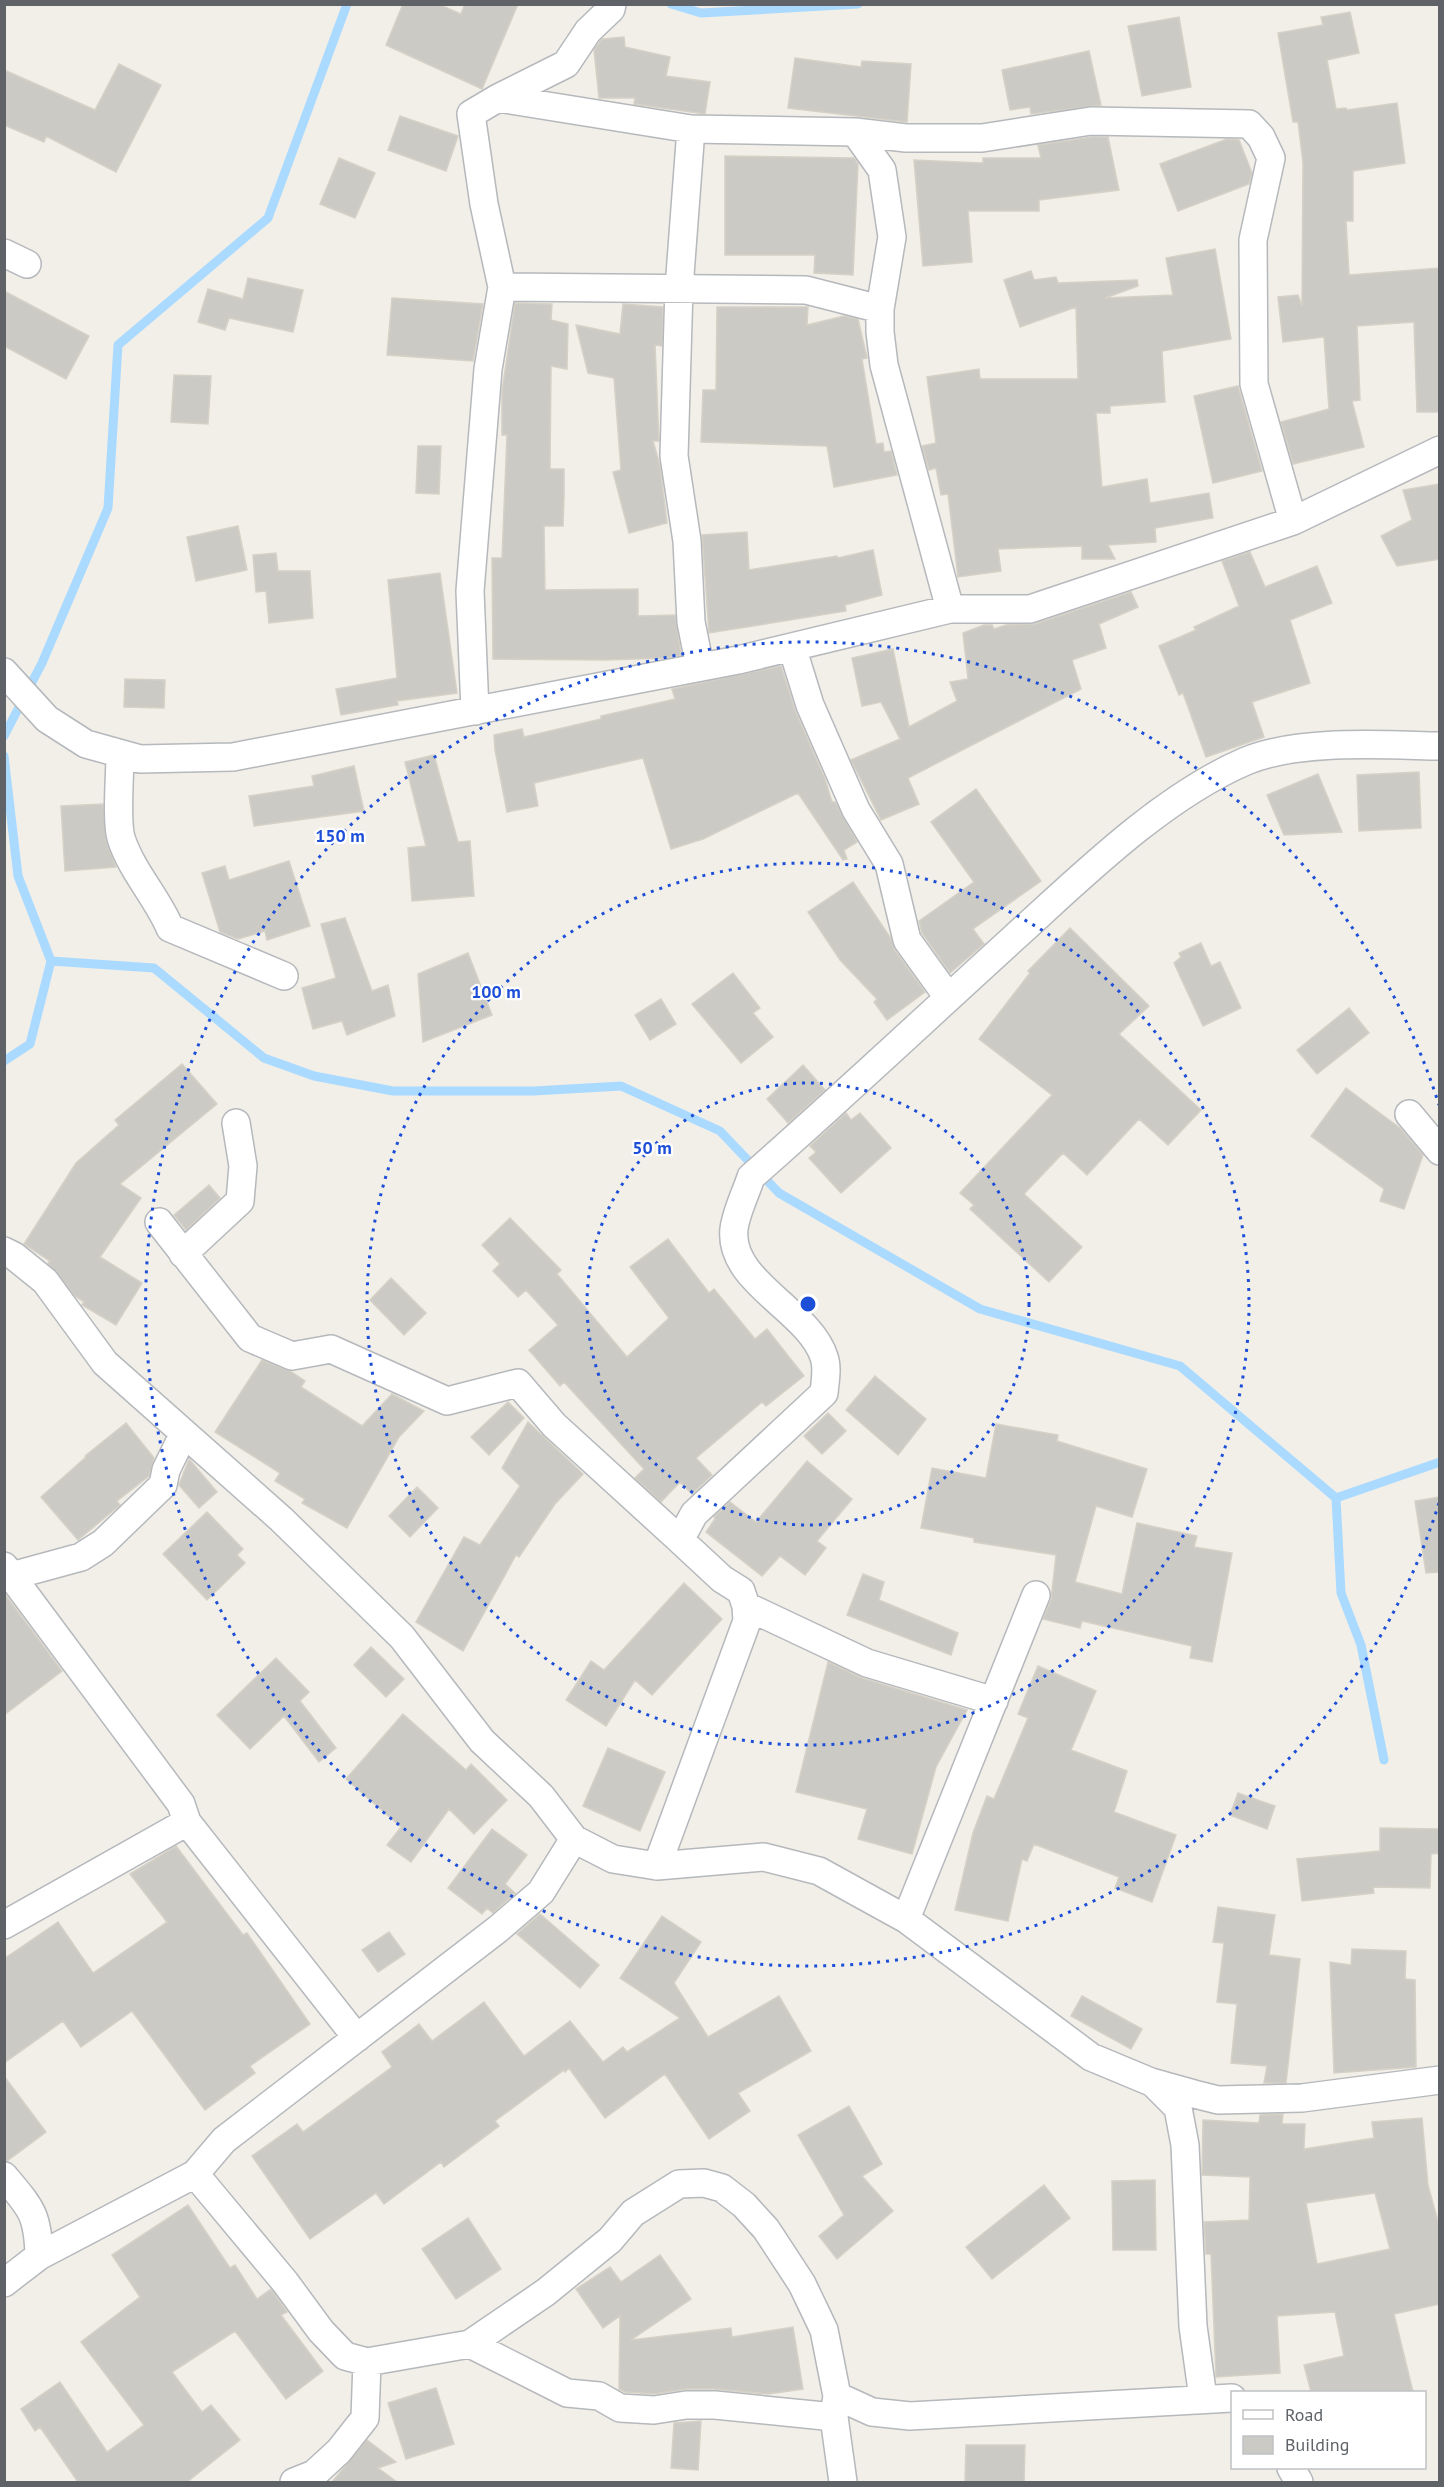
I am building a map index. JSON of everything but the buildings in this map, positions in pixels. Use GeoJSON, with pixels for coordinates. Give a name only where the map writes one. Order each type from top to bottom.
{"type":"FeatureCollection","features":[{"type":"Feature","properties":{"kind":"street"},"geometry":{"type":"LineString","coordinates":[[474,711],[470,591],[488,369],[502,287],[484,204],[471,114],[566,64],[588,31],[610,9],[612,4]]}},
{"type":"Feature","properties":{"kind":"street"},"geometry":{"type":"LineString","coordinates":[[498,98],[691,129],[855,132],[906,138],[982,138],[1091,121],[1249,124],[1261,137],[1271,158],[1253,240],[1254,384],[1293,522]]}},
{"type":"Feature","properties":{"kind":"street"},"geometry":{"type":"LineString","coordinates":[[691,129],[679,288],[674,456],[687,541],[691,622],[700,667]]}},
{"type":"Feature","properties":{"kind":"street"},"geometry":{"type":"LineString","coordinates":[[855,132],[882,170],[892,237],[880,309],[884,365],[950,609]]}},
{"type":"Feature","properties":{"kind":"street"},"geometry":{"type":"LineString","coordinates":[[882,170],[906,138]]}},
{"type":"Feature","properties":{"kind":"street"},"geometry":{"type":"LineString","coordinates":[[502,287],[806,290],[880,309]]}},
{"type":"Feature","properties":{"kind":"street"},"geometry":{"type":"LineString","coordinates":[[6,673],[47,719],[86,744],[140,759],[233,757],[700,667],[950,609],[1030,609],[1293,522],[1440,450]]}},
{"type":"Feature","properties":{"kind":"street"},"geometry":{"type":"LineString","coordinates":[[792,647],[810,705],[856,810],[889,864],[907,940],[948,997]]}},
{"type":"Feature","properties":{"kind":"street"},"geometry":{"type":"LineString","coordinates":[[680,1540],[694,1514],[824,1393],[826,1374],[824,1356],[809,1330],[751,1275],[737,1252],[734,1230],[758,1171],[1094,865],[1180,798],[1246,761],[1281,750],[1375,744],[1440,746]]}},
{"type":"Feature","properties":{"kind":"street"},"geometry":{"type":"LineString","coordinates":[[120,754],[121,837],[140,877],[160,904],[170,928],[284,976]]}},
{"type":"Feature","properties":{"kind":"street"},"geometry":{"type":"LineString","coordinates":[[1409,1114],[1440,1151]]}},
{"type":"Feature","properties":{"kind":"street"},"geometry":{"type":"LineString","coordinates":[[183,1254],[240,1201],[243,1166],[236,1123]]}},
{"type":"Feature","properties":{"kind":"street"},"geometry":{"type":"LineString","coordinates":[[159,1222],[250,1338],[292,1356],[331,1349],[447,1401],[518,1383],[554,1425],[722,1579],[741,1591],[746,1606],[747,1621],[657,1866]]}},
{"type":"Feature","properties":{"kind":"street"},"geometry":{"type":"LineString","coordinates":[[4,1251],[14,1256],[45,1281],[105,1363],[170,1419],[183,1435],[281,1519],[402,1637],[482,1741],[541,1796],[574,1839],[613,1859],[657,1866],[764,1857],[819,1871],[906,1919],[1091,2056],[1151,2082],[1218,2100],[1302,2098],[1440,2080]]}},
{"type":"Feature","properties":{"kind":"street"},"geometry":{"type":"LineString","coordinates":[[183,1435],[166,1470],[163,1485],[103,1543],[81,1557],[7,1573],[181,1804],[187,1822],[357,2038]]}},
{"type":"Feature","properties":{"kind":"street"},"geometry":{"type":"LineString","coordinates":[[906,1919],[1036,1595]]}},
{"type":"Feature","properties":{"kind":"street"},"geometry":{"type":"LineString","coordinates":[[746,1606],[867,1663],[994,1701]]}},
{"type":"Feature","properties":{"kind":"street"},"geometry":{"type":"LineString","coordinates":[[4,1925],[187,1822]]}},
{"type":"Feature","properties":{"kind":"street"},"geometry":{"type":"LineString","coordinates":[[4,2283],[39,2256],[195,2175],[224,2140],[498,1929],[541,1892],[574,1839]]}},
{"type":"Feature","properties":{"kind":"street"},"geometry":{"type":"LineString","coordinates":[[1151,2082],[1178,2108],[1183,2136],[1193,2326],[1203,2398]]}},
{"type":"Feature","properties":{"kind":"street"},"geometry":{"type":"LineString","coordinates":[[195,2175],[285,2282],[321,2331],[345,2356],[367,2362],[470,2344],[564,2277],[610,2240],[633,2212],[679,2184],[704,2183],[722,2188],[744,2205],[766,2229],[802,2284],[824,2330],[843,2482]]}},
{"type":"Feature","properties":{"kind":"street"},"geometry":{"type":"LineString","coordinates":[[4,2176],[31,2209],[38,2227],[39,2256]]}},
{"type":"Feature","properties":{"kind":"street"},"geometry":{"type":"LineString","coordinates":[[470,2344],[567,2393],[599,2396],[620,2408],[654,2410],[686,2405],[835,2407],[910,2416],[1231,2398]]}},
{"type":"Feature","properties":{"kind":"street"},"geometry":{"type":"LineString","coordinates":[[294,2482],[314,2474],[339,2451],[365,2418],[367,2362]]}},
{"type":"Feature","properties":{"kind":"waterway"},"geometry":{"type":"LineString","coordinates":[[4,736],[42,663],[108,508],[118,345],[268,218],[347,4]]}},
{"type":"Feature","properties":{"kind":"waterway"},"geometry":{"type":"LineString","coordinates":[[671,4],[701,13],[858,4]]}},
{"type":"Feature","properties":{"kind":"waterway"},"geometry":{"type":"LineString","coordinates":[[4,756],[18,876],[51,961],[30,1044],[4,1061]]}},
{"type":"Feature","properties":{"kind":"waterway"},"geometry":{"type":"LineString","coordinates":[[51,961],[154,968],[264,1058],[314,1076],[393,1091],[534,1091],[621,1086],[720,1131],[779,1193],[980,1309],[1180,1366],[1336,1498],[1341,1593],[1361,1645],[1384,1760]]}},
{"type":"Feature","properties":{"kind":"waterway"},"geometry":{"type":"LineString","coordinates":[[1336,1498],[1440,1462]]}}]}
